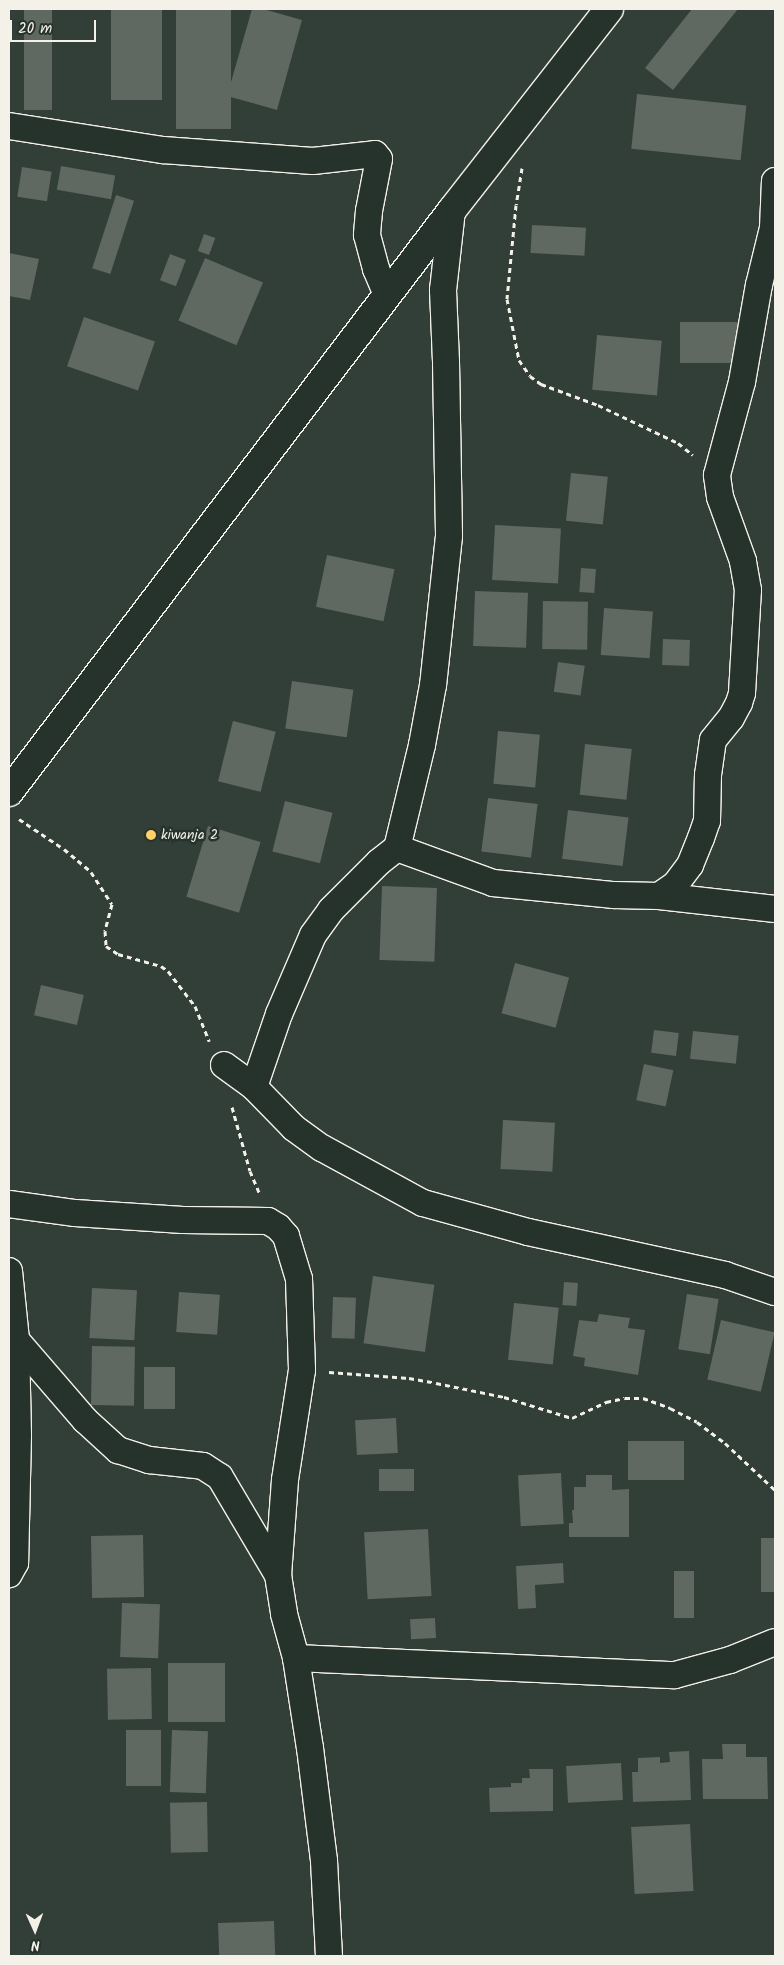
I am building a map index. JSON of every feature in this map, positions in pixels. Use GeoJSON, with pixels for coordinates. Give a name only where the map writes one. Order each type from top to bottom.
{"type":"FeatureCollection","features":[{"type":"Feature","properties":{"kind":"street"},"geometry":{"type":"LineString","coordinates":[[9,792],[452,210],[609,9]]}},
{"type":"Feature","properties":{"kind":"street"},"geometry":{"type":"LineString","coordinates":[[9,126],[163,150],[313,161],[375,154],[379,159],[369,211],[368,235],[376,269],[387,295]]}},
{"type":"Feature","properties":{"kind":"street"},"geometry":{"type":"LineString","coordinates":[[659,896],[675,885],[690,865],[701,838],[707,821],[713,740],[739,703],[742,692],[749,599],[748,584],[743,561],[720,497],[718,475],[719,464],[727,446],[753,329],[759,285],[773,228],[775,181]]}},
{"type":"Feature","properties":{"kind":"street"},"geometry":{"type":"LineString","coordinates":[[254,1086],[278,1014],[313,935],[330,910],[379,862],[397,848],[422,745],[433,685],[448,536],[446,362],[443,290],[452,210]]}},
{"type":"Feature","properties":{"kind":"street"},"geometry":{"type":"LineString","coordinates":[[397,848],[493,883],[614,895],[659,896],[775,909]]}},
{"type":"Feature","properties":{"kind":"street"},"geometry":{"type":"LineString","coordinates":[[224,1065],[254,1086],[294,1128],[322,1148],[423,1203],[528,1232],[725,1274],[775,1292]]}},
{"type":"Feature","properties":{"kind":"street"},"geometry":{"type":"LineString","coordinates":[[9,1204],[75,1213],[183,1220],[268,1221],[278,1227],[286,1236],[299,1279],[302,1370],[285,1480],[278,1575],[284,1614],[296,1658],[324,1861],[329,1956]]}},
{"type":"Feature","properties":{"kind":"street"},"geometry":{"type":"LineString","coordinates":[[9,1271],[16,1340],[18,1435],[15,1562],[9,1574]]}},
{"type":"Feature","properties":{"kind":"street"},"geometry":{"type":"LineString","coordinates":[[16,1340],[85,1420],[118,1450],[149,1460],[203,1466],[220,1477],[278,1575]]}},
{"type":"Feature","properties":{"kind":"street"},"geometry":{"type":"LineString","coordinates":[[296,1658],[676,1675],[730,1660],[775,1642]]}},
{"type":"Feature","properties":{"kind":"path"},"geometry":{"type":"LineString","coordinates":[[523,160],[516,205],[507,299],[519,360],[530,376],[541,384],[598,405],[678,444],[718,475]]}},
{"type":"Feature","properties":{"kind":"path"},"geometry":{"type":"LineString","coordinates":[[17,818],[64,849],[91,872],[112,904],[105,931],[106,946],[118,954],[161,966],[168,971],[195,1006],[210,1044],[221,1056],[237,1128],[268,1221]]}},
{"type":"Feature","properties":{"kind":"path"},"geometry":{"type":"LineString","coordinates":[[302,1370],[427,1381],[504,1397],[572,1418],[606,1402],[625,1398],[643,1398],[670,1408],[697,1422],[725,1443],[775,1490]]}},
{"type":"Feature","properties":{"kind":"building"},"geometry":{"type":"Polygon","coordinates":[[[24,9],[52,9],[52,110],[24,110],[24,9]]]}},
{"type":"Feature","properties":{"kind":"building"},"geometry":{"type":"Polygon","coordinates":[[[111,9],[162,9],[162,100],[111,100],[111,9]]]}},
{"type":"Feature","properties":{"kind":"building"},"geometry":{"type":"Polygon","coordinates":[[[176,9],[231,9],[231,129],[176,129],[176,9]]]}},
{"type":"Feature","properties":{"kind":"building"},"geometry":{"type":"Polygon","coordinates":[[[252,9],[263,9],[302,20],[277,110],[227,96],[252,9]]]}},
{"type":"Feature","properties":{"kind":"building"},"geometry":{"type":"Polygon","coordinates":[[[692,9],[738,9],[673,90],[645,68],[692,9]]]}},
{"type":"Feature","properties":{"kind":"building"},"geometry":{"type":"Polygon","coordinates":[[[637,94],[746,105],[741,160],[631,149],[637,94]]]}},
{"type":"Feature","properties":{"kind":"building"},"geometry":{"type":"Polygon","coordinates":[[[61,166],[115,176],[111,199],[57,190],[61,166]]]}},
{"type":"Feature","properties":{"kind":"building"},"geometry":{"type":"Polygon","coordinates":[[[22,167],[52,172],[47,201],[17,197],[22,167]]]}},
{"type":"Feature","properties":{"kind":"building"},"geometry":{"type":"Polygon","coordinates":[[[116,195],[134,201],[110,274],[92,268],[116,195]]]}},
{"type":"Feature","properties":{"kind":"building"},"geometry":{"type":"Polygon","coordinates":[[[532,225],[586,228],[584,256],[531,253],[532,225]]]}},
{"type":"Feature","properties":{"kind":"building"},"geometry":{"type":"Polygon","coordinates":[[[204,234],[215,238],[209,255],[198,251],[204,234]]]}},
{"type":"Feature","properties":{"kind":"building"},"geometry":{"type":"Polygon","coordinates":[[[9,253],[39,259],[30,300],[9,296],[9,253]]]}},
{"type":"Feature","properties":{"kind":"building"},"geometry":{"type":"Polygon","coordinates":[[[170,254],[186,260],[176,286],[160,280],[170,254]]]}},
{"type":"Feature","properties":{"kind":"building"},"geometry":{"type":"Polygon","coordinates":[[[205,258],[263,283],[236,345],[178,321],[205,258]]]}},
{"type":"Feature","properties":{"kind":"building"},"geometry":{"type":"Polygon","coordinates":[[[84,317],[155,341],[138,391],[67,366],[84,317]]]}},
{"type":"Feature","properties":{"kind":"building"},"geometry":{"type":"Polygon","coordinates":[[[680,322],[740,322],[740,363],[680,363],[680,322]]]}},
{"type":"Feature","properties":{"kind":"building"},"geometry":{"type":"Polygon","coordinates":[[[597,335],[662,341],[657,395],[592,390],[597,335]]]}},
{"type":"Feature","properties":{"kind":"building"},"geometry":{"type":"Polygon","coordinates":[[[571,473],[608,477],[603,525],[566,521],[571,473]]]}},
{"type":"Feature","properties":{"kind":"building"},"geometry":{"type":"Polygon","coordinates":[[[495,525],[561,528],[558,583],[492,580],[495,525]]]}},
{"type":"Feature","properties":{"kind":"building"},"geometry":{"type":"Polygon","coordinates":[[[327,555],[394,569],[383,621],[316,607],[327,555]]]}},
{"type":"Feature","properties":{"kind":"building"},"geometry":{"type":"Polygon","coordinates":[[[581,568],[596,569],[594,593],[579,592],[581,568]]]}},
{"type":"Feature","properties":{"kind":"building"},"geometry":{"type":"Polygon","coordinates":[[[475,591],[528,593],[526,648],[473,646],[475,591]]]}},
{"type":"Feature","properties":{"kind":"building"},"geometry":{"type":"Polygon","coordinates":[[[543,601],[588,602],[587,650],[542,649],[543,601]]]}},
{"type":"Feature","properties":{"kind":"building"},"geometry":{"type":"Polygon","coordinates":[[[604,608],[653,611],[650,658],[601,655],[604,608]]]}},
{"type":"Feature","properties":{"kind":"building"},"geometry":{"type":"Polygon","coordinates":[[[663,639],[690,640],[689,666],[662,665],[663,639]]]}},
{"type":"Feature","properties":{"kind":"building"},"geometry":{"type":"Polygon","coordinates":[[[558,662],[585,666],[581,695],[554,692],[558,662]]]}},
{"type":"Feature","properties":{"kind":"building"},"geometry":{"type":"Polygon","coordinates":[[[292,681],[353,690],[347,737],[285,729],[292,681]]]}},
{"type":"Feature","properties":{"kind":"building"},"geometry":{"type":"Polygon","coordinates":[[[233,721],[276,732],[261,792],[218,781],[233,721]]]}},
{"type":"Feature","properties":{"kind":"building"},"geometry":{"type":"Polygon","coordinates":[[[498,731],[540,735],[535,787],[493,784],[498,731]]]}},
{"type":"Feature","properties":{"kind":"building"},"geometry":{"type":"Polygon","coordinates":[[[585,744],[632,749],[626,800],[580,795],[585,744]]]}},
{"type":"Feature","properties":{"kind":"building"},"geometry":{"type":"Polygon","coordinates":[[[488,798],[538,804],[531,858],[481,852],[488,798]]]}},
{"type":"Feature","properties":{"kind":"building"},"geometry":{"type":"Polygon","coordinates":[[[285,801],[333,813],[320,863],[272,851],[285,801]]]}},
{"type":"Feature","properties":{"kind":"building"},"geometry":{"type":"Polygon","coordinates":[[[568,810],[629,817],[623,866],[562,859],[568,810]]]}},
{"type":"Feature","properties":{"kind":"building"},"geometry":{"type":"Polygon","coordinates":[[[208,826],[261,842],[239,913],[186,897],[208,826]]]}},
{"type":"Feature","properties":{"kind":"building"},"geometry":{"type":"Polygon","coordinates":[[[382,886],[437,888],[434,962],[379,960],[382,886]]]}},
{"type":"Feature","properties":{"kind":"building"},"geometry":{"type":"Polygon","coordinates":[[[515,963],[569,977],[556,1028],[502,1013],[515,963]]]}},
{"type":"Feature","properties":{"kind":"building"},"geometry":{"type":"Polygon","coordinates":[[[41,985],[84,995],[77,1025],[34,1015],[41,985]]]}},
{"type":"Feature","properties":{"kind":"building"},"geometry":{"type":"Polygon","coordinates":[[[654,1030],[679,1033],[676,1056],[651,1053],[654,1030]]]}},
{"type":"Feature","properties":{"kind":"building"},"geometry":{"type":"Polygon","coordinates":[[[693,1031],[739,1036],[736,1064],[690,1059],[693,1031]]]}},
{"type":"Feature","properties":{"kind":"building"},"geometry":{"type":"Polygon","coordinates":[[[644,1064],[673,1070],[666,1106],[636,1100],[644,1064]]]}},
{"type":"Feature","properties":{"kind":"building"},"geometry":{"type":"Polygon","coordinates":[[[503,1120],[555,1123],[552,1172],[500,1169],[503,1120]]]}},
{"type":"Feature","properties":{"kind":"building"},"geometry":{"type":"Polygon","coordinates":[[[373,1276],[434,1285],[425,1352],[364,1343],[373,1276]]]}},
{"type":"Feature","properties":{"kind":"building"},"geometry":{"type":"Polygon","coordinates":[[[564,1282],[578,1283],[576,1306],[562,1305],[564,1282]]]}},
{"type":"Feature","properties":{"kind":"building"},"geometry":{"type":"Polygon","coordinates":[[[92,1288],[137,1290],[134,1340],[89,1338],[92,1288]]]}},
{"type":"Feature","properties":{"kind":"building"},"geometry":{"type":"Polygon","coordinates":[[[179,1292],[220,1295],[217,1335],[176,1332],[179,1292]]]}},
{"type":"Feature","properties":{"kind":"building"},"geometry":{"type":"Polygon","coordinates":[[[687,1294],[719,1299],[710,1354],[678,1349],[687,1294]]]}},
{"type":"Feature","properties":{"kind":"building"},"geometry":{"type":"Polygon","coordinates":[[[333,1297],[356,1298],[355,1339],[332,1338],[333,1297]]]}},
{"type":"Feature","properties":{"kind":"building"},"geometry":{"type":"Polygon","coordinates":[[[514,1303],[559,1308],[553,1364],[508,1360],[514,1303]]]}},
{"type":"Feature","properties":{"kind":"building"},"geometry":{"type":"Polygon","coordinates":[[[599,1314],[630,1318],[628,1328],[645,1330],[638,1375],[584,1366],[585,1358],[573,1356],[579,1320],[597,1322],[599,1314]]]}},
{"type":"Feature","properties":{"kind":"building"},"geometry":{"type":"Polygon","coordinates":[[[721,1320],[775,1332],[761,1392],[707,1379],[721,1320]]]}},
{"type":"Feature","properties":{"kind":"building"},"geometry":{"type":"Polygon","coordinates":[[[92,1346],[135,1347],[134,1406],[91,1405],[92,1346]]]}},
{"type":"Feature","properties":{"kind":"building"},"geometry":{"type":"Polygon","coordinates":[[[144,1367],[175,1367],[175,1409],[144,1409],[144,1367]]]}},
{"type":"Feature","properties":{"kind":"building"},"geometry":{"type":"Polygon","coordinates":[[[396,1418],[398,1453],[357,1455],[355,1420],[396,1418]]]}},
{"type":"Feature","properties":{"kind":"building"},"geometry":{"type":"Polygon","coordinates":[[[628,1441],[684,1441],[684,1480],[628,1480],[628,1441]]]}},
{"type":"Feature","properties":{"kind":"building"},"geometry":{"type":"Polygon","coordinates":[[[379,1469],[414,1469],[414,1491],[379,1491],[379,1469]]]}},
{"type":"Feature","properties":{"kind":"building"},"geometry":{"type":"Polygon","coordinates":[[[561,1473],[564,1524],[521,1526],[518,1475],[561,1473]]]}},
{"type":"Feature","properties":{"kind":"building"},"geometry":{"type":"Polygon","coordinates":[[[586,1475],[612,1475],[612,1490],[629,1489],[629,1537],[569,1537],[569,1523],[573,1523],[574,1487],[586,1487],[586,1475]]]}},
{"type":"Feature","properties":{"kind":"building"},"geometry":{"type":"Polygon","coordinates":[[[428,1529],[432,1596],[368,1599],[364,1532],[428,1529]]]}},
{"type":"Feature","properties":{"kind":"building"},"geometry":{"type":"Polygon","coordinates":[[[143,1535],[144,1597],[92,1598],[91,1536],[143,1535]]]}},
{"type":"Feature","properties":{"kind":"building"},"geometry":{"type":"Polygon","coordinates":[[[761,1538],[775,1538],[775,1592],[761,1592],[761,1538]]]}},
{"type":"Feature","properties":{"kind":"building"},"geometry":{"type":"Polygon","coordinates":[[[563,1563],[564,1583],[535,1585],[536,1608],[518,1609],[516,1566],[563,1563]]]}},
{"type":"Feature","properties":{"kind":"building"},"geometry":{"type":"Polygon","coordinates":[[[674,1571],[694,1571],[694,1618],[674,1618],[674,1571]]]}},
{"type":"Feature","properties":{"kind":"building"},"geometry":{"type":"Polygon","coordinates":[[[122,1603],[160,1604],[158,1658],[120,1657],[122,1603]]]}},
{"type":"Feature","properties":{"kind":"building"},"geometry":{"type":"Polygon","coordinates":[[[435,1618],[436,1638],[411,1639],[410,1619],[435,1618]]]}},
{"type":"Feature","properties":{"kind":"building"},"geometry":{"type":"Polygon","coordinates":[[[168,1663],[225,1663],[225,1722],[168,1722],[168,1663]]]}},
{"type":"Feature","properties":{"kind":"building"},"geometry":{"type":"Polygon","coordinates":[[[151,1668],[152,1719],[108,1720],[107,1669],[151,1668]]]}},
{"type":"Feature","properties":{"kind":"building"},"geometry":{"type":"Polygon","coordinates":[[[126,1730],[161,1730],[161,1786],[126,1786],[126,1730]]]}},
{"type":"Feature","properties":{"kind":"building"},"geometry":{"type":"Polygon","coordinates":[[[172,1730],[208,1731],[206,1793],[170,1792],[172,1730]]]}},
{"type":"Feature","properties":{"kind":"building"},"geometry":{"type":"Polygon","coordinates":[[[722,1744],[746,1744],[746,1757],[767,1757],[768,1799],[703,1799],[702,1759],[723,1759],[722,1744]]]}},
{"type":"Feature","properties":{"kind":"building"},"geometry":{"type":"Polygon","coordinates":[[[689,1751],[691,1800],[633,1802],[632,1772],[638,1772],[638,1758],[660,1757],[660,1763],[670,1762],[669,1752],[689,1751]]]}},
{"type":"Feature","properties":{"kind":"building"},"geometry":{"type":"Polygon","coordinates":[[[621,1763],[623,1800],[568,1803],[566,1766],[621,1763]]]}},
{"type":"Feature","properties":{"kind":"building"},"geometry":{"type":"Polygon","coordinates":[[[529,1769],[553,1769],[553,1811],[490,1812],[489,1788],[511,1787],[511,1783],[522,1783],[522,1778],[530,1778],[529,1769]]]}},
{"type":"Feature","properties":{"kind":"building"},"geometry":{"type":"Polygon","coordinates":[[[207,1802],[208,1852],[171,1853],[170,1803],[207,1802]]]}},
{"type":"Feature","properties":{"kind":"building"},"geometry":{"type":"Polygon","coordinates":[[[690,1824],[694,1891],[635,1894],[631,1827],[690,1824]]]}},
{"type":"Feature","properties":{"kind":"building"},"geometry":{"type":"Polygon","coordinates":[[[274,1921],[275,1956],[219,1956],[218,1923],[274,1921]]]}},
{"type":"Feature","properties":{"kind":"place","name":"kiwanja 2"},"geometry":{"type":"Point","coordinates":[151,835]}}]}
